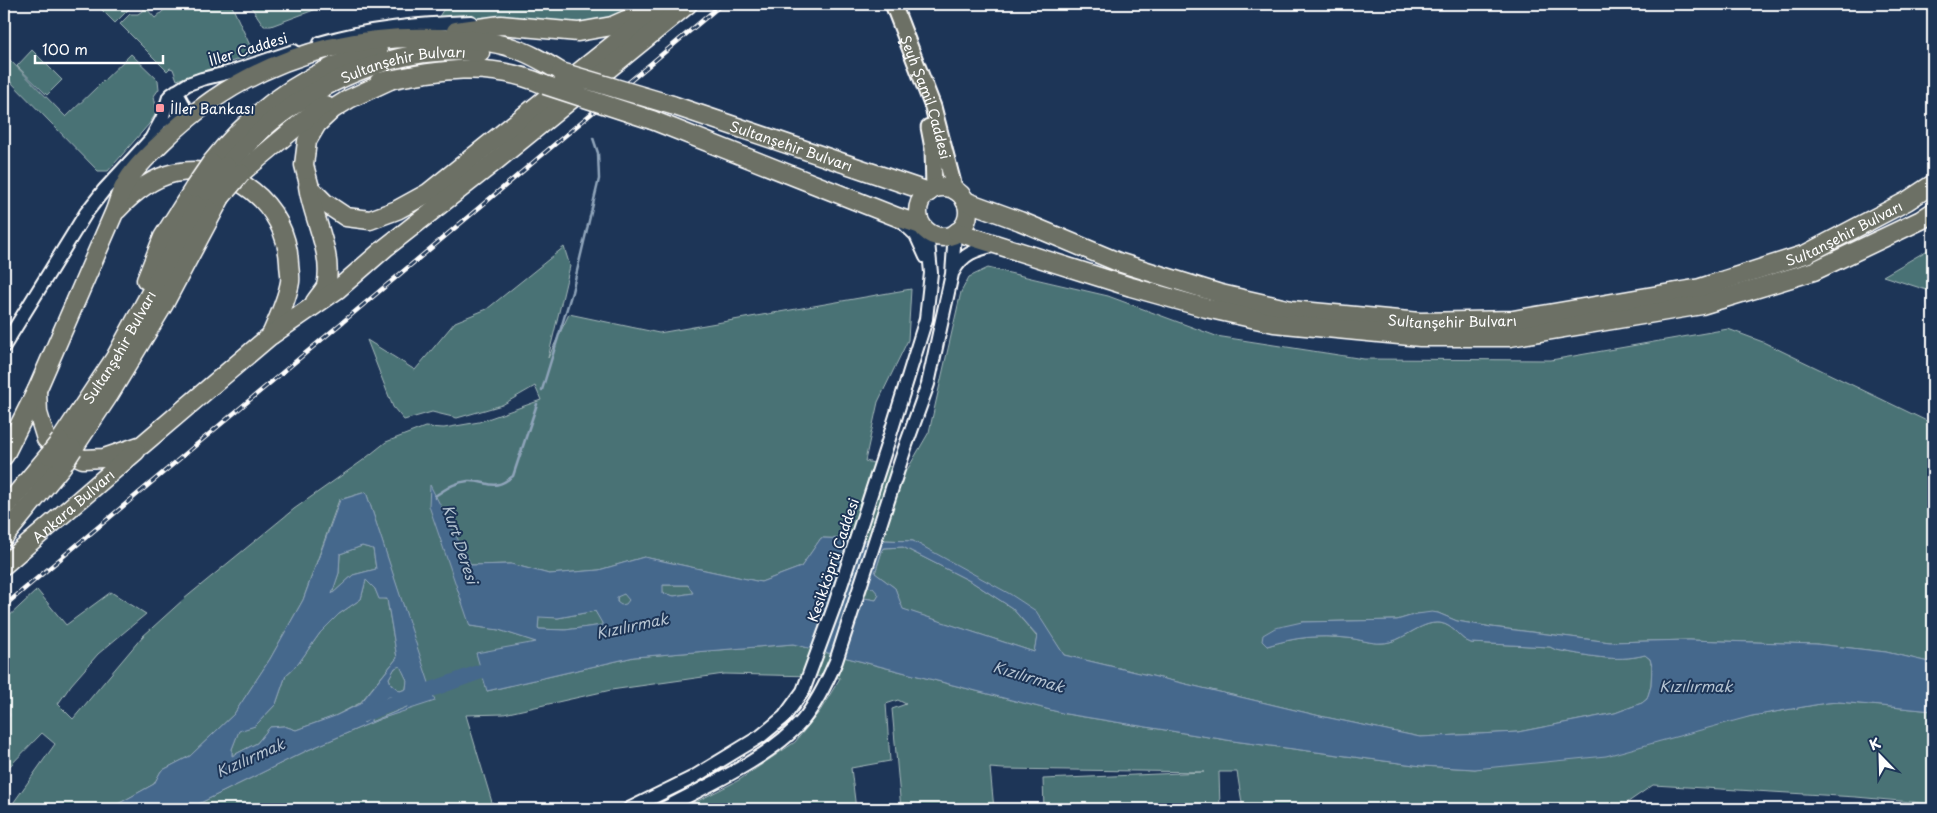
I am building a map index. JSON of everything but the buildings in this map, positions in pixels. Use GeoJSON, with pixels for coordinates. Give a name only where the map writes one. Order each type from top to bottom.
{"type":"FeatureCollection","features":[{"type":"Feature","properties":{"kind":"highway"},"geometry":{"type":"LineString","coordinates":[[456,31],[501,25],[578,32],[612,26],[660,4]]}},
{"type":"Feature","properties":{"kind":"highway"},"geometry":{"type":"LineString","coordinates":[[390,80],[333,109],[317,124],[307,141],[304,165],[310,188],[325,203],[346,217],[370,220],[397,210],[428,194],[664,4]]}},
{"type":"Feature","properties":{"kind":"highway","name":"Ankara Bulvarı"},"geometry":{"type":"LineString","coordinates":[[4,565],[270,336],[338,288],[686,6]]}},
{"type":"Feature","properties":{"kind":"highway"},"geometry":{"type":"LineString","coordinates":[[4,456],[37,390],[125,184],[148,156],[176,128],[213,99],[249,76],[303,54],[339,45],[412,37],[453,39],[513,48],[561,72]]}},
{"type":"Feature","properties":{"kind":"highway"},"geometry":{"type":"LineString","coordinates":[[207,192],[226,167],[227,143],[246,124],[294,87],[334,66],[378,51]]}},
{"type":"Feature","properties":{"kind":"highway","name":"Sultanşehir Bulvarı"},"geometry":{"type":"LineString","coordinates":[[56,461],[66,445],[152,266],[163,237],[207,192],[226,167],[271,122],[311,94],[394,58],[436,52],[469,51],[504,56],[672,105],[932,190],[946,188],[960,196],[1118,262],[1221,294],[1291,310],[1429,322],[1513,320],[1700,288],[1806,254],[1907,201],[1933,184]]}},
{"type":"Feature","properties":{"kind":"highway","name":"Sultanşehir Bulvarı"},"geometry":{"type":"LineString","coordinates":[[226,167],[320,108],[374,84],[414,74],[456,69],[483,69],[531,79],[652,120],[924,228],[940,237],[956,233],[1206,308],[1274,323],[1420,337],[1510,337],[1702,305],[1814,271],[1921,220],[1933,212]]}},
{"type":"Feature","properties":{"kind":"highway"},"geometry":{"type":"LineString","coordinates":[[114,213],[149,183],[172,173],[194,171],[227,176],[250,189],[266,203],[279,221],[288,249],[290,282],[282,311],[270,336]]}},
{"type":"Feature","properties":{"kind":"highway"},"geometry":{"type":"LineString","coordinates":[[306,171],[309,194],[324,245],[327,268],[326,286],[310,308]]}},
{"type":"Feature","properties":{"kind":"highway"},"geometry":{"type":"LineString","coordinates":[[924,228],[918,215],[918,206],[922,198],[932,190]]}},
{"type":"Feature","properties":{"kind":"highway","name":"Sultanşehir Bulvarı"},"geometry":{"type":"LineString","coordinates":[[66,445],[110,395],[164,304],[207,192]]}},
{"type":"Feature","properties":{"kind":"highway"},"geometry":{"type":"LineString","coordinates":[[956,233],[967,217],[960,196]]}},
{"type":"Feature","properties":{"kind":"highway"},"geometry":{"type":"LineString","coordinates":[[37,390],[38,413],[46,439],[61,449],[82,459],[104,458],[142,445]]}},
{"type":"Feature","properties":{"kind":"highway"},"geometry":{"type":"LineString","coordinates":[[4,509],[56,461]]}},
{"type":"Feature","properties":{"kind":"highway","name":"Ankara Bulvarı"},"geometry":{"type":"LineString","coordinates":[[4,537],[56,461]]}},
{"type":"Feature","properties":{"kind":"main road","name":"Şeyh Şamil Caddesi"},"geometry":{"type":"LineString","coordinates":[[885,4],[926,108],[933,148],[932,190]]}},
{"type":"Feature","properties":{"kind":"main road","name":"Şeyh Şamil Caddesi"},"geometry":{"type":"LineString","coordinates":[[894,4],[933,106],[960,196]]}},
{"type":"Feature","properties":{"kind":"street","name":"İller Caddesi"},"geometry":{"type":"LineString","coordinates":[[176,91],[202,79],[231,72],[276,56],[347,35],[437,24],[507,22],[558,27],[578,32]]}},
{"type":"Feature","properties":{"kind":"street"},"geometry":{"type":"LineString","coordinates":[[4,346],[86,213],[104,190],[151,139],[174,122],[183,111],[183,104],[176,91],[169,97],[162,119],[151,139]]}},
{"type":"Feature","properties":{"kind":"street"},"geometry":{"type":"LineString","coordinates":[[897,218],[908,226],[920,241],[930,270]]}},
{"type":"Feature","properties":{"kind":"street","name":"Kesikköprü Caddesi"},"geometry":{"type":"LineString","coordinates":[[629,809],[692,778],[761,736],[784,717],[803,691],[834,607],[926,319],[930,270],[924,228]]}},
{"type":"Feature","properties":{"kind":"street"},"geometry":{"type":"LineString","coordinates":[[663,809],[739,768],[773,746],[802,721],[821,693],[836,661],[906,445],[928,384],[952,274],[956,233]]}},
{"type":"Feature","properties":{"kind":"street"},"geometry":{"type":"LineString","coordinates":[[952,274],[964,256],[976,250],[996,245]]}},
{"type":"Feature","properties":{"kind":"green space"},"geometry":{"type":"Polygon","coordinates":[[[96,4],[119,4],[130,8],[115,23],[96,4]]]}},
{"type":"Feature","properties":{"kind":"green space"},"geometry":{"type":"Polygon","coordinates":[[[171,4],[231,4],[254,54],[177,80],[173,69],[170,68],[167,71],[120,24],[130,14],[138,14],[146,8],[155,18],[171,4]]]}},
{"type":"Feature","properties":{"kind":"green space"},"geometry":{"type":"Polygon","coordinates":[[[249,4],[330,4],[271,26],[264,26],[249,4]]]}},
{"type":"Feature","properties":{"kind":"green space"},"geometry":{"type":"Polygon","coordinates":[[[447,4],[640,4],[621,18],[579,25],[515,19],[438,18],[447,4]]]}},
{"type":"Feature","properties":{"kind":"green space"},"geometry":{"type":"Polygon","coordinates":[[[32,50],[62,80],[47,95],[17,66],[32,50]]]}},
{"type":"Feature","properties":{"kind":"green space"},"geometry":{"type":"Polygon","coordinates":[[[4,54],[66,117],[131,54],[158,80],[159,89],[154,96],[157,112],[149,124],[108,171],[98,171],[4,75],[4,54]]]}},
{"type":"Feature","properties":{"kind":"green space"},"geometry":{"type":"Polygon","coordinates":[[[564,247],[570,266],[548,358],[569,314],[659,333],[911,289],[908,340],[878,402],[865,461],[907,470],[929,432],[961,292],[969,277],[988,268],[1108,296],[1216,336],[1364,359],[1551,360],[1728,329],[1763,342],[1933,424],[1933,663],[1886,652],[1816,644],[1689,640],[1610,642],[1492,627],[1457,621],[1438,613],[1417,614],[1397,620],[1302,622],[1267,646],[1316,637],[1347,638],[1378,643],[1389,642],[1397,640],[1425,625],[1440,623],[1449,626],[1471,643],[1550,647],[1556,650],[1589,656],[1612,658],[1645,655],[1650,659],[1652,666],[1651,686],[1647,699],[1642,703],[1615,713],[1518,732],[1420,737],[1320,716],[1064,655],[1035,611],[913,541],[821,538],[801,567],[761,582],[644,557],[599,570],[549,574],[511,564],[471,565],[470,626],[499,630],[537,642],[487,691],[634,657],[793,644],[1066,714],[1233,741],[1422,766],[1475,769],[1752,716],[1839,702],[1933,711],[1933,804],[1856,797],[1653,785],[1618,809],[1243,809],[1237,772],[1219,772],[1220,809],[1044,809],[1043,779],[1204,772],[990,768],[994,809],[901,809],[892,709],[906,704],[898,700],[886,704],[890,761],[851,768],[856,809],[682,809],[739,780],[795,742],[820,711],[840,678],[724,674],[611,690],[504,714],[466,715],[494,809],[188,809],[308,750],[380,719],[434,700],[366,492],[339,500],[303,600],[270,659],[234,714],[190,756],[161,771],[154,784],[109,809],[9,809],[55,744],[42,733],[4,772],[4,724],[10,715],[4,703],[4,621],[37,590],[66,625],[111,592],[146,614],[98,654],[71,685],[58,704],[73,719],[142,637],[184,599],[294,509],[386,442],[425,427],[444,428],[479,422],[541,400],[535,386],[502,405],[457,418],[432,412],[404,420],[393,407],[367,340],[415,370],[455,322],[487,309],[564,247]]]}},
{"type":"Feature","properties":{"kind":"green space"},"geometry":{"type":"Polygon","coordinates":[[[1933,247],[1933,292],[1883,276],[1933,247]]]}},
{"type":"Feature","properties":{"kind":"green space"},"geometry":{"type":"Polygon","coordinates":[[[362,546],[373,549],[376,569],[353,575],[331,595],[339,573],[340,554],[362,546]]]}},
{"type":"Feature","properties":{"kind":"green space"},"geometry":{"type":"Polygon","coordinates":[[[903,547],[972,582],[1012,608],[1037,637],[1034,652],[902,609],[895,588],[875,573],[883,548],[903,547]]]}},
{"type":"Feature","properties":{"kind":"green space"},"geometry":{"type":"Polygon","coordinates":[[[366,580],[375,589],[379,598],[387,599],[397,658],[360,703],[335,716],[296,730],[284,726],[270,727],[257,743],[232,756],[232,749],[239,730],[255,726],[276,704],[286,675],[298,664],[320,633],[339,614],[361,599],[366,580]]]}},
{"type":"Feature","properties":{"kind":"green space"},"geometry":{"type":"Polygon","coordinates":[[[854,584],[874,588],[879,595],[876,600],[851,596],[854,584]]]}},
{"type":"Feature","properties":{"kind":"green space"},"geometry":{"type":"Polygon","coordinates":[[[662,585],[688,585],[693,593],[674,596],[663,593],[662,585]]]}},
{"type":"Feature","properties":{"kind":"green space"},"geometry":{"type":"Polygon","coordinates":[[[623,594],[629,600],[623,606],[617,600],[623,594]]]}},
{"type":"Feature","properties":{"kind":"green space"},"geometry":{"type":"Polygon","coordinates":[[[595,611],[604,625],[565,630],[538,629],[539,616],[558,618],[595,611]]]}},
{"type":"Feature","properties":{"kind":"green space"},"geometry":{"type":"Polygon","coordinates":[[[400,665],[407,680],[406,689],[400,691],[391,684],[389,678],[395,668],[400,665]]]}},
{"type":"Feature","properties":{"kind":"green space"},"geometry":{"type":"Polygon","coordinates":[[[405,696],[407,707],[371,722],[371,719],[365,723],[358,714],[389,697],[405,696]]]}},
{"type":"Feature","properties":{"kind":"water","name":"Kızılırmak"},"geometry":{"type":"Polygon","coordinates":[[[430,485],[471,565],[511,564],[549,574],[599,570],[644,557],[761,582],[801,567],[821,538],[913,541],[1010,594],[1036,611],[1064,655],[1320,716],[1420,737],[1518,732],[1615,713],[1642,703],[1647,699],[1651,686],[1652,666],[1650,659],[1645,655],[1612,658],[1589,656],[1556,650],[1550,647],[1471,643],[1449,626],[1440,623],[1425,625],[1397,640],[1382,643],[1347,638],[1316,637],[1267,646],[1262,641],[1263,635],[1275,628],[1302,622],[1397,620],[1432,612],[1457,621],[1491,627],[1610,642],[1689,640],[1816,644],[1886,652],[1933,663],[1933,711],[1839,702],[1826,703],[1752,716],[1606,756],[1475,769],[1422,766],[1233,741],[1066,714],[793,644],[634,657],[487,691],[476,653],[536,642],[499,630],[470,626],[429,506],[430,485]],[[903,547],[883,548],[875,573],[895,588],[903,609],[1034,652],[1037,636],[1012,608],[972,582],[903,547]],[[854,584],[852,596],[876,600],[879,595],[873,588],[854,584]],[[663,585],[663,593],[674,596],[693,593],[688,585],[663,585]],[[624,594],[617,597],[617,602],[621,605],[626,604],[629,600],[624,594]],[[595,611],[558,618],[539,617],[538,629],[565,630],[603,625],[595,611]]]}},
{"type":"Feature","properties":{"kind":"water","name":"Kızılırmak"},"geometry":{"type":"Polygon","coordinates":[[[366,492],[435,701],[380,719],[308,750],[188,809],[109,809],[154,784],[161,771],[190,756],[234,714],[270,659],[303,600],[340,500],[366,492]],[[362,546],[340,554],[339,573],[332,594],[353,575],[376,569],[373,549],[362,546]],[[366,580],[361,599],[339,614],[320,633],[298,664],[286,675],[276,704],[255,726],[239,731],[232,749],[232,756],[257,743],[270,727],[284,726],[296,730],[335,716],[360,704],[397,658],[387,599],[379,599],[375,589],[366,580]],[[400,666],[395,668],[389,678],[391,684],[400,691],[406,689],[407,680],[400,666]],[[405,696],[389,697],[358,715],[364,723],[371,718],[371,722],[407,707],[405,696]]]}},
{"type":"Feature","properties":{"kind":"waterway","name":"Kurt Deresi"},"geometry":{"type":"LineString","coordinates":[[542,390],[572,292],[599,179],[598,153],[593,138]]}},
{"type":"Feature","properties":{"kind":"waterway","name":"Kurt Deresi"},"geometry":{"type":"LineString","coordinates":[[435,498],[435,496],[459,483],[475,481],[495,485],[513,476],[537,404]]}},
{"type":"Feature","properties":{"kind":"waterway","name":"Kızılırmak"},"geometry":{"type":"LineString","coordinates":[[342,722],[499,665]]}},
{"type":"Feature","properties":{"kind":"railway"},"geometry":{"type":"LineString","coordinates":[[4,606],[722,4]]}},
{"type":"Feature","properties":{"kind":"place","name":"İller Bankası"},"geometry":{"type":"Point","coordinates":[160,108]}}]}
